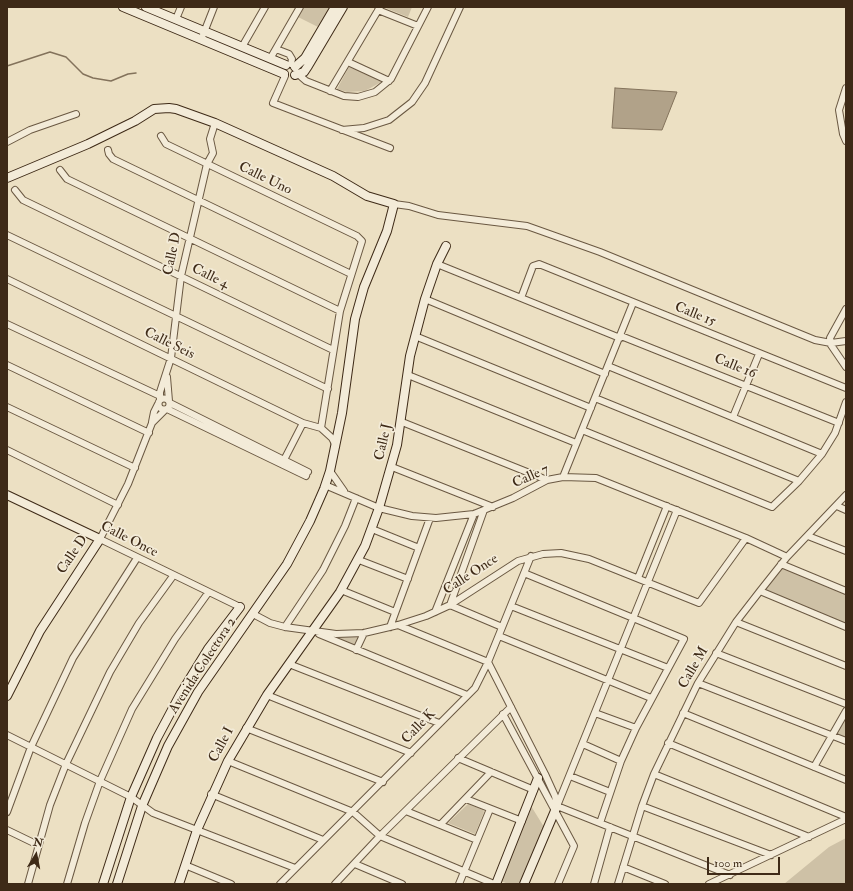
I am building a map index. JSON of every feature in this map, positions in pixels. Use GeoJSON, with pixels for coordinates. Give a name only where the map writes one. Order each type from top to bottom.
{"type":"FeatureCollection","features":[{"type":"Feature","properties":{"kind":"street"},"geometry":{"type":"LineString","coordinates":[[123,7],[284,75]]}},
{"type":"Feature","properties":{"kind":"street"},"geometry":{"type":"LineString","coordinates":[[147,7],[293,69],[304,72],[343,7]]}},
{"type":"Feature","properties":{"kind":"street"},"geometry":{"type":"LineString","coordinates":[[176,19],[181,7]]}},
{"type":"Feature","properties":{"kind":"street"},"geometry":{"type":"LineString","coordinates":[[201,40],[214,7]]}},
{"type":"Feature","properties":{"kind":"street"},"geometry":{"type":"LineString","coordinates":[[270,58],[300,7]]}},
{"type":"Feature","properties":{"kind":"street"},"geometry":{"type":"LineString","coordinates":[[335,7],[305,58],[293,69],[283,70],[284,75],[273,103],[390,148]]}},
{"type":"Feature","properties":{"kind":"street"},"geometry":{"type":"LineString","coordinates":[[276,49],[289,54],[292,59],[293,69],[306,81],[344,96],[358,97],[376,92],[389,81],[428,7]]}},
{"type":"Feature","properties":{"kind":"street"},"geometry":{"type":"LineString","coordinates":[[342,130],[364,128],[389,120],[412,102],[425,83],[460,9],[452,7]]}},
{"type":"Feature","properties":{"kind":"street"},"geometry":{"type":"LineString","coordinates":[[242,47],[263,8]]}},
{"type":"Feature","properties":{"kind":"street"},"geometry":{"type":"LineString","coordinates":[[330,91],[379,8],[418,26]]}},
{"type":"Feature","properties":{"kind":"street"},"geometry":{"type":"LineString","coordinates":[[348,62],[389,81]]}},
{"type":"Feature","properties":{"kind":"street"},"geometry":{"type":"LineString","coordinates":[[846,88],[839,110],[843,134],[846,141]]}},
{"type":"Feature","properties":{"kind":"street"},"geometry":{"type":"LineString","coordinates":[[7,178],[94,141],[135,121],[154,109],[176,108],[215,123],[333,176],[367,196],[394,204],[410,206],[438,215],[528,226],[600,252],[816,340],[831,342],[846,341]]}},
{"type":"Feature","properties":{"kind":"street"},"geometry":{"type":"LineString","coordinates":[[7,142],[30,130],[76,114]]}},
{"type":"Feature","properties":{"kind":"street","name":"Calle D"},"geometry":{"type":"LineString","coordinates":[[7,696],[40,631],[100,539],[135,468],[149,433],[171,358],[181,276],[207,164],[213,153],[210,139],[215,123]]}},
{"type":"Feature","properties":{"kind":"street","name":"Calle Uno"},"geometry":{"type":"LineString","coordinates":[[161,136],[166,144],[357,236],[362,241],[351,274]]}},
{"type":"Feature","properties":{"kind":"street"},"geometry":{"type":"LineString","coordinates":[[108,150],[113,159],[351,274],[340,311],[321,428],[332,438],[336,446]]}},
{"type":"Feature","properties":{"kind":"street"},"geometry":{"type":"LineString","coordinates":[[60,170],[67,179],[340,311]]}},
{"type":"Feature","properties":{"kind":"street","name":"Calle 4"},"geometry":{"type":"LineString","coordinates":[[15,190],[23,200],[333,350]]}},
{"type":"Feature","properties":{"kind":"street","name":"Avenida Colectora 2"},"geometry":{"type":"LineString","coordinates":[[117,884],[142,806],[168,746],[198,692],[287,564],[310,521],[325,485],[336,446],[342,413],[355,319],[364,287],[387,231],[394,204]]}},
{"type":"Feature","properties":{"kind":"street"},"geometry":{"type":"LineString","coordinates":[[7,235],[328,389]]}},
{"type":"Feature","properties":{"kind":"street","name":"Calle J"},"geometry":{"type":"LineString","coordinates":[[313,631],[342,590],[359,560],[372,529],[392,467],[402,422],[415,336],[425,299],[437,264],[446,246]]}},
{"type":"Feature","properties":{"kind":"street","name":"Calle 16"},"geometry":{"type":"LineString","coordinates":[[437,264],[839,423]]}},
{"type":"Feature","properties":{"kind":"street","name":"Calle 15"},"geometry":{"type":"LineString","coordinates":[[521,298],[535,264],[846,388]]}},
{"type":"Feature","properties":{"kind":"street","name":"Calle Seis"},"geometry":{"type":"LineString","coordinates":[[7,279],[303,423],[321,428]]}},
{"type":"Feature","properties":{"kind":"street"},"geometry":{"type":"LineString","coordinates":[[425,299],[605,374]]}},
{"type":"Feature","properties":{"kind":"street"},"geometry":{"type":"LineString","coordinates":[[563,477],[633,303]]}},
{"type":"Feature","properties":{"kind":"street"},"geometry":{"type":"LineString","coordinates":[[846,308],[830,338],[846,367]]}},
{"type":"Feature","properties":{"kind":"street"},"geometry":{"type":"LineString","coordinates":[[7,324],[159,400],[164,398],[167,406],[307,474],[284,460],[167,406]]}},
{"type":"Feature","properties":{"kind":"street"},"geometry":{"type":"LineString","coordinates":[[415,336],[591,408]]}},
{"type":"Feature","properties":{"kind":"street"},"geometry":{"type":"LineString","coordinates":[[733,417],[759,354]]}},
{"type":"Feature","properties":{"kind":"street"},"geometry":{"type":"LineString","coordinates":[[7,365],[149,433]]}},
{"type":"Feature","properties":{"kind":"street"},"geometry":{"type":"LineString","coordinates":[[608,366],[822,454]]}},
{"type":"Feature","properties":{"kind":"street","name":"Calle D"},"geometry":{"type":"LineString","coordinates":[[152,423],[167,406],[167,373]]}},
{"type":"Feature","properties":{"kind":"street"},"geometry":{"type":"LineString","coordinates":[[408,375],[576,443]]}},
{"type":"Feature","properties":{"kind":"street"},"geometry":{"type":"LineString","coordinates":[[595,398],[799,481]]}},
{"type":"Feature","properties":{"kind":"street"},"geometry":{"type":"LineString","coordinates":[[159,400],[161,409],[167,406]]}},
{"type":"Feature","properties":{"kind":"street"},"geometry":{"type":"LineString","coordinates":[[582,430],[772,507],[799,481],[822,454],[839,423],[846,402]]}},
{"type":"Feature","properties":{"kind":"street"},"geometry":{"type":"LineString","coordinates":[[7,407],[135,468]]}},
{"type":"Feature","properties":{"kind":"street"},"geometry":{"type":"LineString","coordinates":[[402,422],[547,480]]}},
{"type":"Feature","properties":{"kind":"street"},"geometry":{"type":"LineString","coordinates":[[284,460],[303,423]]}},
{"type":"Feature","properties":{"kind":"street"},"geometry":{"type":"LineString","coordinates":[[7,450],[118,504]]}},
{"type":"Feature","properties":{"kind":"street"},"geometry":{"type":"LineString","coordinates":[[392,467],[493,507]]}},
{"type":"Feature","properties":{"kind":"street"},"geometry":{"type":"LineString","coordinates":[[330,471],[345,493]]}},
{"type":"Feature","properties":{"kind":"street","name":"Calle 7"},"geometry":{"type":"LineString","coordinates":[[325,485],[379,508],[430,518],[474,514],[493,507],[547,480],[563,477],[596,478],[746,538],[787,557]]}},
{"type":"Feature","properties":{"kind":"street","name":"Calle Once"},"geometry":{"type":"LineString","coordinates":[[7,495],[100,539],[208,593],[240,607]]}},
{"type":"Feature","properties":{"kind":"street","name":"Calle M"},"geometry":{"type":"LineString","coordinates":[[618,884],[632,835],[654,774],[698,683],[736,622],[781,564],[846,495]]}},
{"type":"Feature","properties":{"kind":"street"},"geometry":{"type":"LineString","coordinates":[[285,627],[323,570],[345,526],[356,498]]}},
{"type":"Feature","properties":{"kind":"street"},"geometry":{"type":"LineString","coordinates":[[638,578],[667,506]]}},
{"type":"Feature","properties":{"kind":"street"},"geometry":{"type":"LineString","coordinates":[[837,506],[846,510]]}},
{"type":"Feature","properties":{"kind":"street"},"geometry":{"type":"LineString","coordinates":[[484,510],[450,605],[502,627]]}},
{"type":"Feature","properties":{"kind":"street"},"geometry":{"type":"LineString","coordinates":[[524,884],[570,776],[677,510]]}},
{"type":"Feature","properties":{"kind":"street"},"geometry":{"type":"LineString","coordinates":[[435,612],[474,514]]}},
{"type":"Feature","properties":{"kind":"street"},"geometry":{"type":"LineString","coordinates":[[390,627],[430,518]]}},
{"type":"Feature","properties":{"kind":"street"},"geometry":{"type":"LineString","coordinates":[[372,529],[419,548]]}},
{"type":"Feature","properties":{"kind":"street"},"geometry":{"type":"LineString","coordinates":[[808,536],[846,551]]}},
{"type":"Feature","properties":{"kind":"street","name":"Calle Once"},"geometry":{"type":"LineString","coordinates":[[253,614],[270,623],[285,627],[336,634],[364,633],[398,625],[435,612],[450,605],[504,569],[531,556],[561,553],[576,555],[699,603],[746,538]]}},
{"type":"Feature","properties":{"kind":"street","name":"Calle K"},"geometry":{"type":"LineString","coordinates":[[280,884],[383,782],[439,722],[467,695],[481,678],[531,556]]}},
{"type":"Feature","properties":{"kind":"street"},"geometry":{"type":"LineString","coordinates":[[7,812],[31,747],[73,658],[136,558]]}},
{"type":"Feature","properties":{"kind":"street"},"geometry":{"type":"LineString","coordinates":[[359,560],[408,579]]}},
{"type":"Feature","properties":{"kind":"street"},"geometry":{"type":"LineString","coordinates":[[781,564],[846,591]]}},
{"type":"Feature","properties":{"kind":"street"},"geometry":{"type":"LineString","coordinates":[[524,573],[684,639],[651,698],[621,760],[600,823]]}},
{"type":"Feature","properties":{"kind":"street"},"geometry":{"type":"LineString","coordinates":[[28,884],[50,805],[66,764],[110,672],[139,623],[173,576]]}},
{"type":"Feature","properties":{"kind":"street"},"geometry":{"type":"LineString","coordinates":[[342,590],[395,612]]}},
{"type":"Feature","properties":{"kind":"street"},"geometry":{"type":"LineString","coordinates":[[760,591],[846,627]]}},
{"type":"Feature","properties":{"kind":"street"},"geometry":{"type":"LineString","coordinates":[[67,884],[85,823],[100,781],[132,709],[175,639],[208,593]]}},
{"type":"Feature","properties":{"kind":"street"},"geometry":{"type":"LineString","coordinates":[[511,606],[668,668]]}},
{"type":"Feature","properties":{"kind":"street","name":"Avenida Colectora 2"},"geometry":{"type":"LineString","coordinates":[[103,884],[130,797],[157,738],[181,693],[208,649],[240,607]]}},
{"type":"Feature","properties":{"kind":"street"},"geometry":{"type":"LineString","coordinates":[[736,622],[846,666]]}},
{"type":"Feature","properties":{"kind":"street"},"geometry":{"type":"LineString","coordinates":[[398,625],[488,662],[511,707],[574,846],[558,884]]}},
{"type":"Feature","properties":{"kind":"street"},"geometry":{"type":"LineString","coordinates":[[313,631],[467,695]]}},
{"type":"Feature","properties":{"kind":"street","name":"Calle I"},"geometry":{"type":"LineString","coordinates":[[179,884],[211,794],[228,761],[246,728],[267,695],[313,631]]}},
{"type":"Feature","properties":{"kind":"street"},"geometry":{"type":"LineString","coordinates":[[356,650],[364,633]]}},
{"type":"Feature","properties":{"kind":"street"},"geometry":{"type":"LineString","coordinates":[[499,636],[651,698]]}},
{"type":"Feature","properties":{"kind":"street"},"geometry":{"type":"LineString","coordinates":[[716,653],[846,704]]}},
{"type":"Feature","properties":{"kind":"street"},"geometry":{"type":"LineString","coordinates":[[289,664],[439,722]]}},
{"type":"Feature","properties":{"kind":"street"},"geometry":{"type":"LineString","coordinates":[[481,678],[490,675],[498,681]]}},
{"type":"Feature","properties":{"kind":"street"},"geometry":{"type":"LineString","coordinates":[[698,683],[846,741]]}},
{"type":"Feature","properties":{"kind":"street"},"geometry":{"type":"LineString","coordinates":[[267,695],[411,753]]}},
{"type":"Feature","properties":{"kind":"street"},"geometry":{"type":"LineString","coordinates":[[335,884],[380,836],[511,707]]}},
{"type":"Feature","properties":{"kind":"street"},"geometry":{"type":"LineString","coordinates":[[814,767],[846,711]]}},
{"type":"Feature","properties":{"kind":"street"},"geometry":{"type":"LineString","coordinates":[[595,713],[636,728]]}},
{"type":"Feature","properties":{"kind":"street"},"geometry":{"type":"LineString","coordinates":[[683,713],[846,780]]}},
{"type":"Feature","properties":{"kind":"street"},"geometry":{"type":"LineString","coordinates":[[503,714],[541,776]]}},
{"type":"Feature","properties":{"kind":"street"},"geometry":{"type":"LineString","coordinates":[[246,728],[383,782]]}},
{"type":"Feature","properties":{"kind":"street"},"geometry":{"type":"LineString","coordinates":[[7,735],[130,797],[153,814],[295,868]]}},
{"type":"Feature","properties":{"kind":"street"},"geometry":{"type":"LineString","coordinates":[[668,743],[846,818]]}},
{"type":"Feature","properties":{"kind":"street"},"geometry":{"type":"LineString","coordinates":[[583,744],[621,760]]}},
{"type":"Feature","properties":{"kind":"street"},"geometry":{"type":"LineString","coordinates":[[458,758],[534,790]]}},
{"type":"Feature","properties":{"kind":"street"},"geometry":{"type":"LineString","coordinates":[[228,761],[353,812],[380,836],[495,884],[541,776]]}},
{"type":"Feature","properties":{"kind":"street"},"geometry":{"type":"LineString","coordinates":[[441,824],[491,772]]}},
{"type":"Feature","properties":{"kind":"street"},"geometry":{"type":"LineString","coordinates":[[654,774],[808,837]]}},
{"type":"Feature","properties":{"kind":"street"},"geometry":{"type":"LineString","coordinates":[[570,776],[610,792]]}},
{"type":"Feature","properties":{"kind":"street"},"geometry":{"type":"LineString","coordinates":[[211,794],[323,840]]}},
{"type":"Feature","properties":{"kind":"street"},"geometry":{"type":"LineString","coordinates":[[466,799],[522,821]]}},
{"type":"Feature","properties":{"kind":"street"},"geometry":{"type":"LineString","coordinates":[[642,806],[771,855]]}},
{"type":"Feature","properties":{"kind":"street"},"geometry":{"type":"LineString","coordinates":[[556,808],[632,835],[730,875]]}},
{"type":"Feature","properties":{"kind":"street"},"geometry":{"type":"LineString","coordinates":[[459,884],[490,809]]}},
{"type":"Feature","properties":{"kind":"street"},"geometry":{"type":"LineString","coordinates":[[406,811],[477,840]]}},
{"type":"Feature","properties":{"kind":"street"},"geometry":{"type":"LineString","coordinates":[[709,884],[846,818]]}},
{"type":"Feature","properties":{"kind":"street"},"geometry":{"type":"LineString","coordinates":[[594,884],[610,827]]}},
{"type":"Feature","properties":{"kind":"street"},"geometry":{"type":"LineString","coordinates":[[7,830],[38,845]]}},
{"type":"Feature","properties":{"kind":"street"},"geometry":{"type":"LineString","coordinates":[[355,864],[402,884]]}},
{"type":"Feature","properties":{"kind":"street"},"geometry":{"type":"LineString","coordinates":[[185,865],[231,884]]}},
{"type":"Feature","properties":{"kind":"street"},"geometry":{"type":"LineString","coordinates":[[623,867],[666,884]]}},
{"type":"Feature","properties":{"kind":"street"},"geometry":{"type":"LineString","coordinates":[[381,884],[387,878]]}},
{"type":"Feature","properties":{"kind":"shaded area"},"geometry":{"type":"Polygon","coordinates":[[[304,7],[330,7],[318,27],[298,17],[304,7]]]}},
{"type":"Feature","properties":{"kind":"shaded area"},"geometry":{"type":"Polygon","coordinates":[[[383,7],[412,7],[408,17],[383,7]]]}},
{"type":"Feature","properties":{"kind":"shaded area"},"geometry":{"type":"Polygon","coordinates":[[[349,67],[383,81],[365,91],[347,92],[337,89],[349,67]]]}},
{"type":"Feature","properties":{"kind":"shaded area"},"geometry":{"type":"Polygon","coordinates":[[[615,88],[677,92],[662,130],[612,128],[615,88]]]}},
{"type":"Feature","properties":{"kind":"shaded area"},"geometry":{"type":"Polygon","coordinates":[[[781,567],[846,593],[846,624],[763,589],[781,567]]]}},
{"type":"Feature","properties":{"kind":"shaded area"},"geometry":{"type":"Polygon","coordinates":[[[341,637],[359,637],[355,647],[340,641],[341,637]]]}},
{"type":"Feature","properties":{"kind":"shaded area"},"geometry":{"type":"Polygon","coordinates":[[[846,714],[846,739],[834,734],[846,714]]]}},
{"type":"Feature","properties":{"kind":"shaded area"},"geometry":{"type":"Polygon","coordinates":[[[468,804],[483,810],[484,812],[475,834],[448,823],[468,804]]]}},
{"type":"Feature","properties":{"kind":"shaded area"},"geometry":{"type":"Polygon","coordinates":[[[531,806],[544,827],[520,884],[508,884],[501,881],[531,806]]]}},
{"type":"Feature","properties":{"kind":"shaded area"},"geometry":{"type":"Polygon","coordinates":[[[846,838],[846,884],[784,884],[829,847],[846,838]]]}},
{"type":"Feature","properties":{"kind":"waterway"},"geometry":{"type":"LineString","coordinates":[[7,66],[50,52],[66,57],[83,74],[93,78],[111,81],[128,74],[136,73]]}}]}
